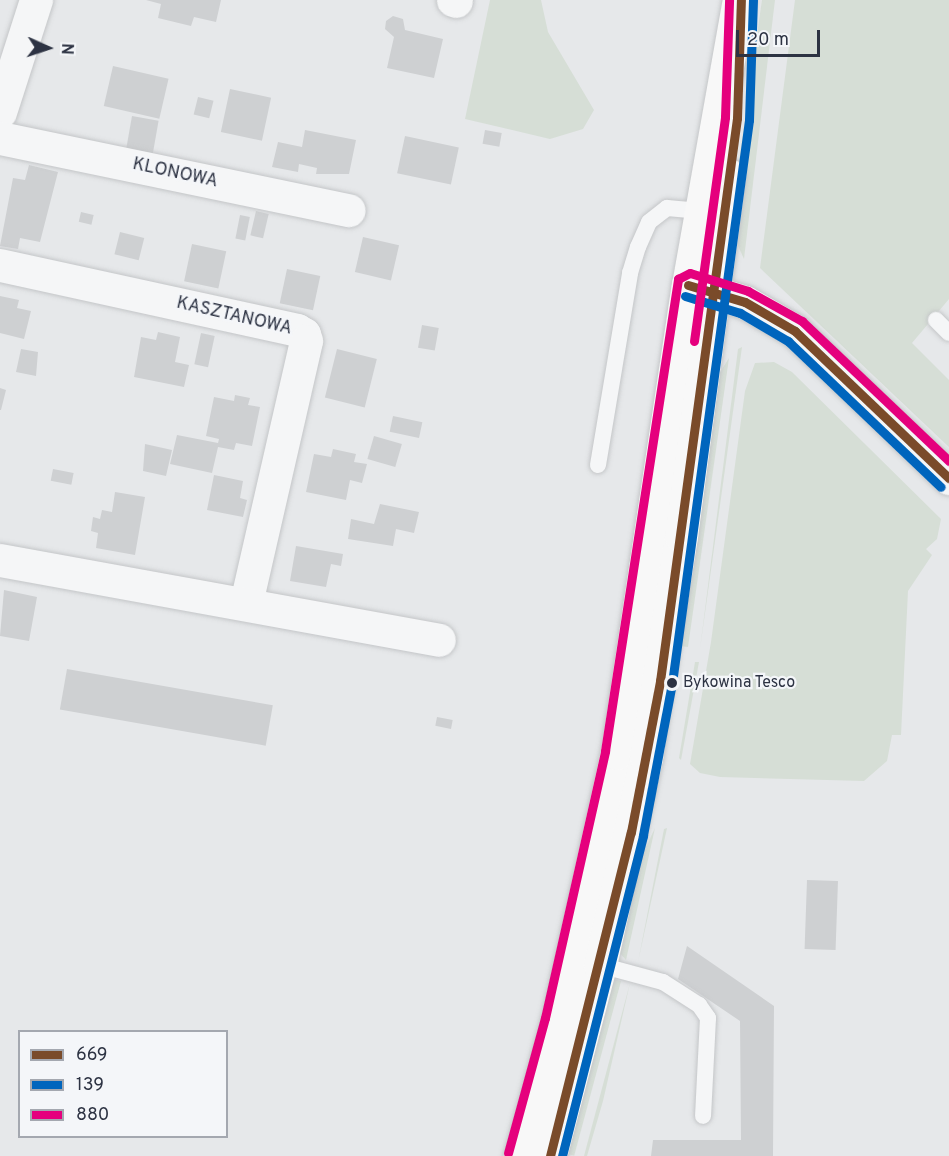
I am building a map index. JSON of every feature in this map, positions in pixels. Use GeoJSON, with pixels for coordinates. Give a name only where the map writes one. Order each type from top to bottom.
{"type":"FeatureCollection","features":[{"type":"Feature","properties":{"kind":"street"},"geometry":{"type":"LineString","coordinates":[[0,112],[36,0]]}},
{"type":"Feature","properties":{"kind":"street"},"geometry":{"type":"LineString","coordinates":[[550,1156],[600,965],[660,681],[700,287],[701,211],[740,0]]}},
{"type":"Feature","properties":{"kind":"street"},"geometry":{"type":"LineString","coordinates":[[520,1156],[557,1021],[617,753],[700,287],[737,118],[740,0]]}},
{"type":"Feature","properties":{"kind":"street","name":"KLONOWA"},"geometry":{"type":"LineString","coordinates":[[0,138],[350,210]]}},
{"type":"Feature","properties":{"kind":"street","name":"KASZTANOWA"},"geometry":{"type":"LineString","coordinates":[[0,265],[297,330],[304,334],[306,341],[246,603]]}},
{"type":"Feature","properties":{"kind":"street"},"geometry":{"type":"LineString","coordinates":[[700,287],[753,305],[795,331],[949,478]]}},
{"type":"Feature","properties":{"kind":"street"},"geometry":{"type":"LineString","coordinates":[[0,560],[439,640]]}},
{"type":"Feature","properties":{"kind":"lane"},"geometry":{"type":"LineString","coordinates":[[598,465],[630,273],[638,247],[649,222],[667,208],[701,211]]}},
{"type":"Feature","properties":{"kind":"lane"},"geometry":{"type":"LineString","coordinates":[[936,320],[949,333]]}},
{"type":"Feature","properties":{"kind":"lane"},"geometry":{"type":"LineString","coordinates":[[600,965],[663,982],[699,1005],[708,1018],[703,1116]]}},
{"type":"Feature","properties":{"kind":"shaded area"},"geometry":{"type":"Polygon","coordinates":[[[490,0],[541,0],[548,32],[594,110],[583,129],[550,139],[465,119],[490,0]]]}},
{"type":"Feature","properties":{"kind":"shaded area"},"geometry":{"type":"Polygon","coordinates":[[[762,0],[775,0],[744,259],[735,239],[733,203],[762,0]]]}},
{"type":"Feature","properties":{"kind":"shaded area"},"geometry":{"type":"Polygon","coordinates":[[[795,0],[949,0],[949,299],[912,343],[949,380],[949,447],[760,268],[795,0]]]}},
{"type":"Feature","properties":{"kind":"shaded area"},"geometry":{"type":"Polygon","coordinates":[[[742,347],[700,649],[738,349],[742,347]]]}},
{"type":"Feature","properties":{"kind":"shaded area"},"geometry":{"type":"Polygon","coordinates":[[[729,358],[688,647],[680,646],[717,377],[729,358]]]}},
{"type":"Feature","properties":{"kind":"shaded area"},"geometry":{"type":"Polygon","coordinates":[[[774,362],[792,372],[941,519],[937,539],[926,549],[932,555],[908,591],[901,735],[892,735],[887,761],[864,781],[720,777],[700,773],[690,764],[711,642],[745,391],[755,363],[774,362]]]}},
{"type":"Feature","properties":{"kind":"shaded area"},"geometry":{"type":"Polygon","coordinates":[[[695,662],[699,662],[681,760],[679,758],[695,662]]]}},
{"type":"Feature","properties":{"kind":"shaded area"},"geometry":{"type":"Polygon","coordinates":[[[655,828],[626,960],[619,952],[639,862],[655,828]]]}},
{"type":"Feature","properties":{"kind":"shaded area"},"geometry":{"type":"Polygon","coordinates":[[[667,828],[638,962],[664,829],[667,828]]]}},
{"type":"Feature","properties":{"kind":"shaded area"},"geometry":{"type":"Polygon","coordinates":[[[611,978],[621,981],[574,1156],[564,1153],[611,978]]]}},
{"type":"Feature","properties":{"kind":"shaded area"},"geometry":{"type":"Polygon","coordinates":[[[630,983],[603,1101],[587,1156],[584,1156],[630,983]]]}},
{"type":"Feature","properties":{"kind":"building"},"geometry":{"type":"Polygon","coordinates":[[[146,0],[221,0],[216,22],[194,17],[191,26],[158,18],[161,4],[146,0]]]}},
{"type":"Feature","properties":{"kind":"building"},"geometry":{"type":"Polygon","coordinates":[[[393,16],[403,19],[405,30],[443,39],[434,78],[387,68],[394,37],[385,29],[386,21],[393,16]]]}},
{"type":"Feature","properties":{"kind":"building"},"geometry":{"type":"Polygon","coordinates":[[[113,66],[169,79],[159,119],[104,106],[113,66]]]}},
{"type":"Feature","properties":{"kind":"building"},"geometry":{"type":"Polygon","coordinates":[[[230,89],[271,98],[262,141],[221,132],[230,89]]]}},
{"type":"Feature","properties":{"kind":"building"},"geometry":{"type":"Polygon","coordinates":[[[198,97],[214,101],[209,118],[194,114],[198,97]]]}},
{"type":"Feature","properties":{"kind":"building"},"geometry":{"type":"Polygon","coordinates":[[[132,116],[159,121],[153,153],[126,148],[132,116]]]}},
{"type":"Feature","properties":{"kind":"building"},"geometry":{"type":"Polygon","coordinates":[[[305,130],[356,140],[349,174],[316,174],[317,168],[299,164],[298,172],[272,167],[278,142],[302,147],[305,130]]]}},
{"type":"Feature","properties":{"kind":"building"},"geometry":{"type":"Polygon","coordinates":[[[485,130],[502,133],[499,147],[483,144],[485,130]]]}},
{"type":"Feature","properties":{"kind":"building"},"geometry":{"type":"Polygon","coordinates":[[[405,136],[459,147],[451,185],[397,173],[405,136]]]}},
{"type":"Feature","properties":{"kind":"building"},"geometry":{"type":"Polygon","coordinates":[[[29,165],[58,172],[40,242],[20,238],[18,249],[0,246],[13,178],[25,180],[29,165]]]}},
{"type":"Feature","properties":{"kind":"building"},"geometry":{"type":"Polygon","coordinates":[[[256,211],[269,214],[263,238],[250,235],[256,211]]]}},
{"type":"Feature","properties":{"kind":"building"},"geometry":{"type":"Polygon","coordinates":[[[81,212],[94,215],[91,225],[79,222],[81,212]]]}},
{"type":"Feature","properties":{"kind":"building"},"geometry":{"type":"Polygon","coordinates":[[[240,215],[250,217],[245,240],[235,239],[240,215]]]}},
{"type":"Feature","properties":{"kind":"building"},"geometry":{"type":"Polygon","coordinates":[[[120,232],[144,238],[139,260],[114,254],[120,232]]]}},
{"type":"Feature","properties":{"kind":"building"},"geometry":{"type":"Polygon","coordinates":[[[363,237],[399,245],[391,280],[355,272],[363,237]]]}},
{"type":"Feature","properties":{"kind":"building"},"geometry":{"type":"Polygon","coordinates":[[[192,244],[226,251],[218,288],[184,281],[192,244]]]}},
{"type":"Feature","properties":{"kind":"building"},"geometry":{"type":"Polygon","coordinates":[[[287,269],[320,276],[313,310],[280,303],[287,269]]]}},
{"type":"Feature","properties":{"kind":"building"},"geometry":{"type":"Polygon","coordinates":[[[0,296],[19,300],[17,308],[31,311],[24,339],[0,333],[0,296]]]}},
{"type":"Feature","properties":{"kind":"building"},"geometry":{"type":"Polygon","coordinates":[[[422,325],[439,328],[435,351],[418,348],[422,325]]]}},
{"type":"Feature","properties":{"kind":"building"},"geometry":{"type":"Polygon","coordinates":[[[158,332],[180,337],[175,362],[189,365],[184,387],[134,377],[141,337],[156,340],[158,332]]]}},
{"type":"Feature","properties":{"kind":"building"},"geometry":{"type":"Polygon","coordinates":[[[201,333],[215,336],[208,367],[194,364],[201,333]]]}},
{"type":"Feature","properties":{"kind":"building"},"geometry":{"type":"Polygon","coordinates":[[[21,349],[38,352],[36,376],[16,372],[21,349]]]}},
{"type":"Feature","properties":{"kind":"building"},"geometry":{"type":"Polygon","coordinates":[[[337,349],[377,359],[365,407],[325,398],[337,349]]]}},
{"type":"Feature","properties":{"kind":"building"},"geometry":{"type":"Polygon","coordinates":[[[0,388],[6,390],[1,410],[0,410],[0,388]]]}},
{"type":"Feature","properties":{"kind":"building"},"geometry":{"type":"Polygon","coordinates":[[[235,395],[250,398],[248,405],[260,407],[252,446],[236,443],[234,450],[218,447],[212,473],[170,464],[177,435],[218,443],[219,439],[206,436],[214,397],[234,401],[235,395]]]}},
{"type":"Feature","properties":{"kind":"building"},"geometry":{"type":"Polygon","coordinates":[[[393,416],[422,422],[419,438],[390,432],[393,416]]]}},
{"type":"Feature","properties":{"kind":"building"},"geometry":{"type":"Polygon","coordinates":[[[374,436],[402,444],[395,467],[367,459],[374,436]]]}},
{"type":"Feature","properties":{"kind":"building"},"geometry":{"type":"Polygon","coordinates":[[[145,444],[172,450],[166,476],[143,471],[145,444]]]}},
{"type":"Feature","properties":{"kind":"building"},"geometry":{"type":"Polygon","coordinates":[[[333,449],[356,454],[354,462],[367,464],[362,483],[350,480],[346,500],[306,492],[314,454],[331,457],[333,449]]]}},
{"type":"Feature","properties":{"kind":"building"},"geometry":{"type":"Polygon","coordinates":[[[53,469],[74,473],[71,485],[51,481],[53,469]]]}},
{"type":"Feature","properties":{"kind":"building"},"geometry":{"type":"Polygon","coordinates":[[[214,475],[243,481],[240,498],[247,500],[243,517],[207,510],[214,475]]]}},
{"type":"Feature","properties":{"kind":"building"},"geometry":{"type":"Polygon","coordinates":[[[115,492],[145,497],[135,555],[96,548],[98,533],[91,531],[93,517],[100,519],[102,510],[112,512],[115,492]]]}},
{"type":"Feature","properties":{"kind":"building"},"geometry":{"type":"Polygon","coordinates":[[[380,504],[419,512],[414,533],[396,529],[393,546],[348,539],[351,519],[374,524],[380,504]]]}},
{"type":"Feature","properties":{"kind":"building"},"geometry":{"type":"Polygon","coordinates":[[[296,546],[343,554],[341,566],[331,564],[326,587],[290,581],[296,546]]]}},
{"type":"Feature","properties":{"kind":"building"},"geometry":{"type":"Polygon","coordinates":[[[4,590],[37,597],[29,641],[0,636],[4,590]]]}},
{"type":"Feature","properties":{"kind":"building"},"geometry":{"type":"Polygon","coordinates":[[[67,669],[273,705],[266,746],[60,709],[67,669]]]}},
{"type":"Feature","properties":{"kind":"building"},"geometry":{"type":"Polygon","coordinates":[[[437,717],[453,720],[451,729],[435,726],[437,717]]]}},
{"type":"Feature","properties":{"kind":"building"},"geometry":{"type":"Polygon","coordinates":[[[807,880],[838,881],[836,950],[805,949],[807,880]]]}},
{"type":"Feature","properties":{"kind":"building"},"geometry":{"type":"Polygon","coordinates":[[[687,946],[774,1006],[773,1156],[651,1156],[653,1140],[741,1140],[740,1021],[678,979],[687,946]]]}},
{"type":"Feature","properties":{"kind":"transit line","name":"880"},"geometry":{"type":"LineString","coordinates":[[694,341],[725,117],[729,0]]}},
{"type":"Feature","properties":{"kind":"transit line","name":"669"},"geometry":{"type":"LineString","coordinates":[[550,1156],[631,832],[660,681],[737,118],[741,0]]}},
{"type":"Feature","properties":{"kind":"transit line","name":"139"},"geometry":{"type":"LineString","coordinates":[[562,1156],[643,835],[672,683],[749,120],[753,0]]}},
{"type":"Feature","properties":{"kind":"transit line","name":"880"},"geometry":{"type":"LineString","coordinates":[[508,1153],[545,1018],[605,751],[678,279],[690,273],[748,291],[802,321],[949,461]]}},
{"type":"Feature","properties":{"kind":"transit line","name":"669"},"geometry":{"type":"LineString","coordinates":[[688,285],[745,302],[795,331],[949,478]]}},
{"type":"Feature","properties":{"kind":"transit line","name":"139"},"geometry":{"type":"LineString","coordinates":[[685,296],[740,313],[788,341],[941,487]]}},
{"type":"Feature","properties":{"kind":"place","name":"Bykowina Tesco"},"geometry":{"type":"Point","coordinates":[672,683]}}]}
